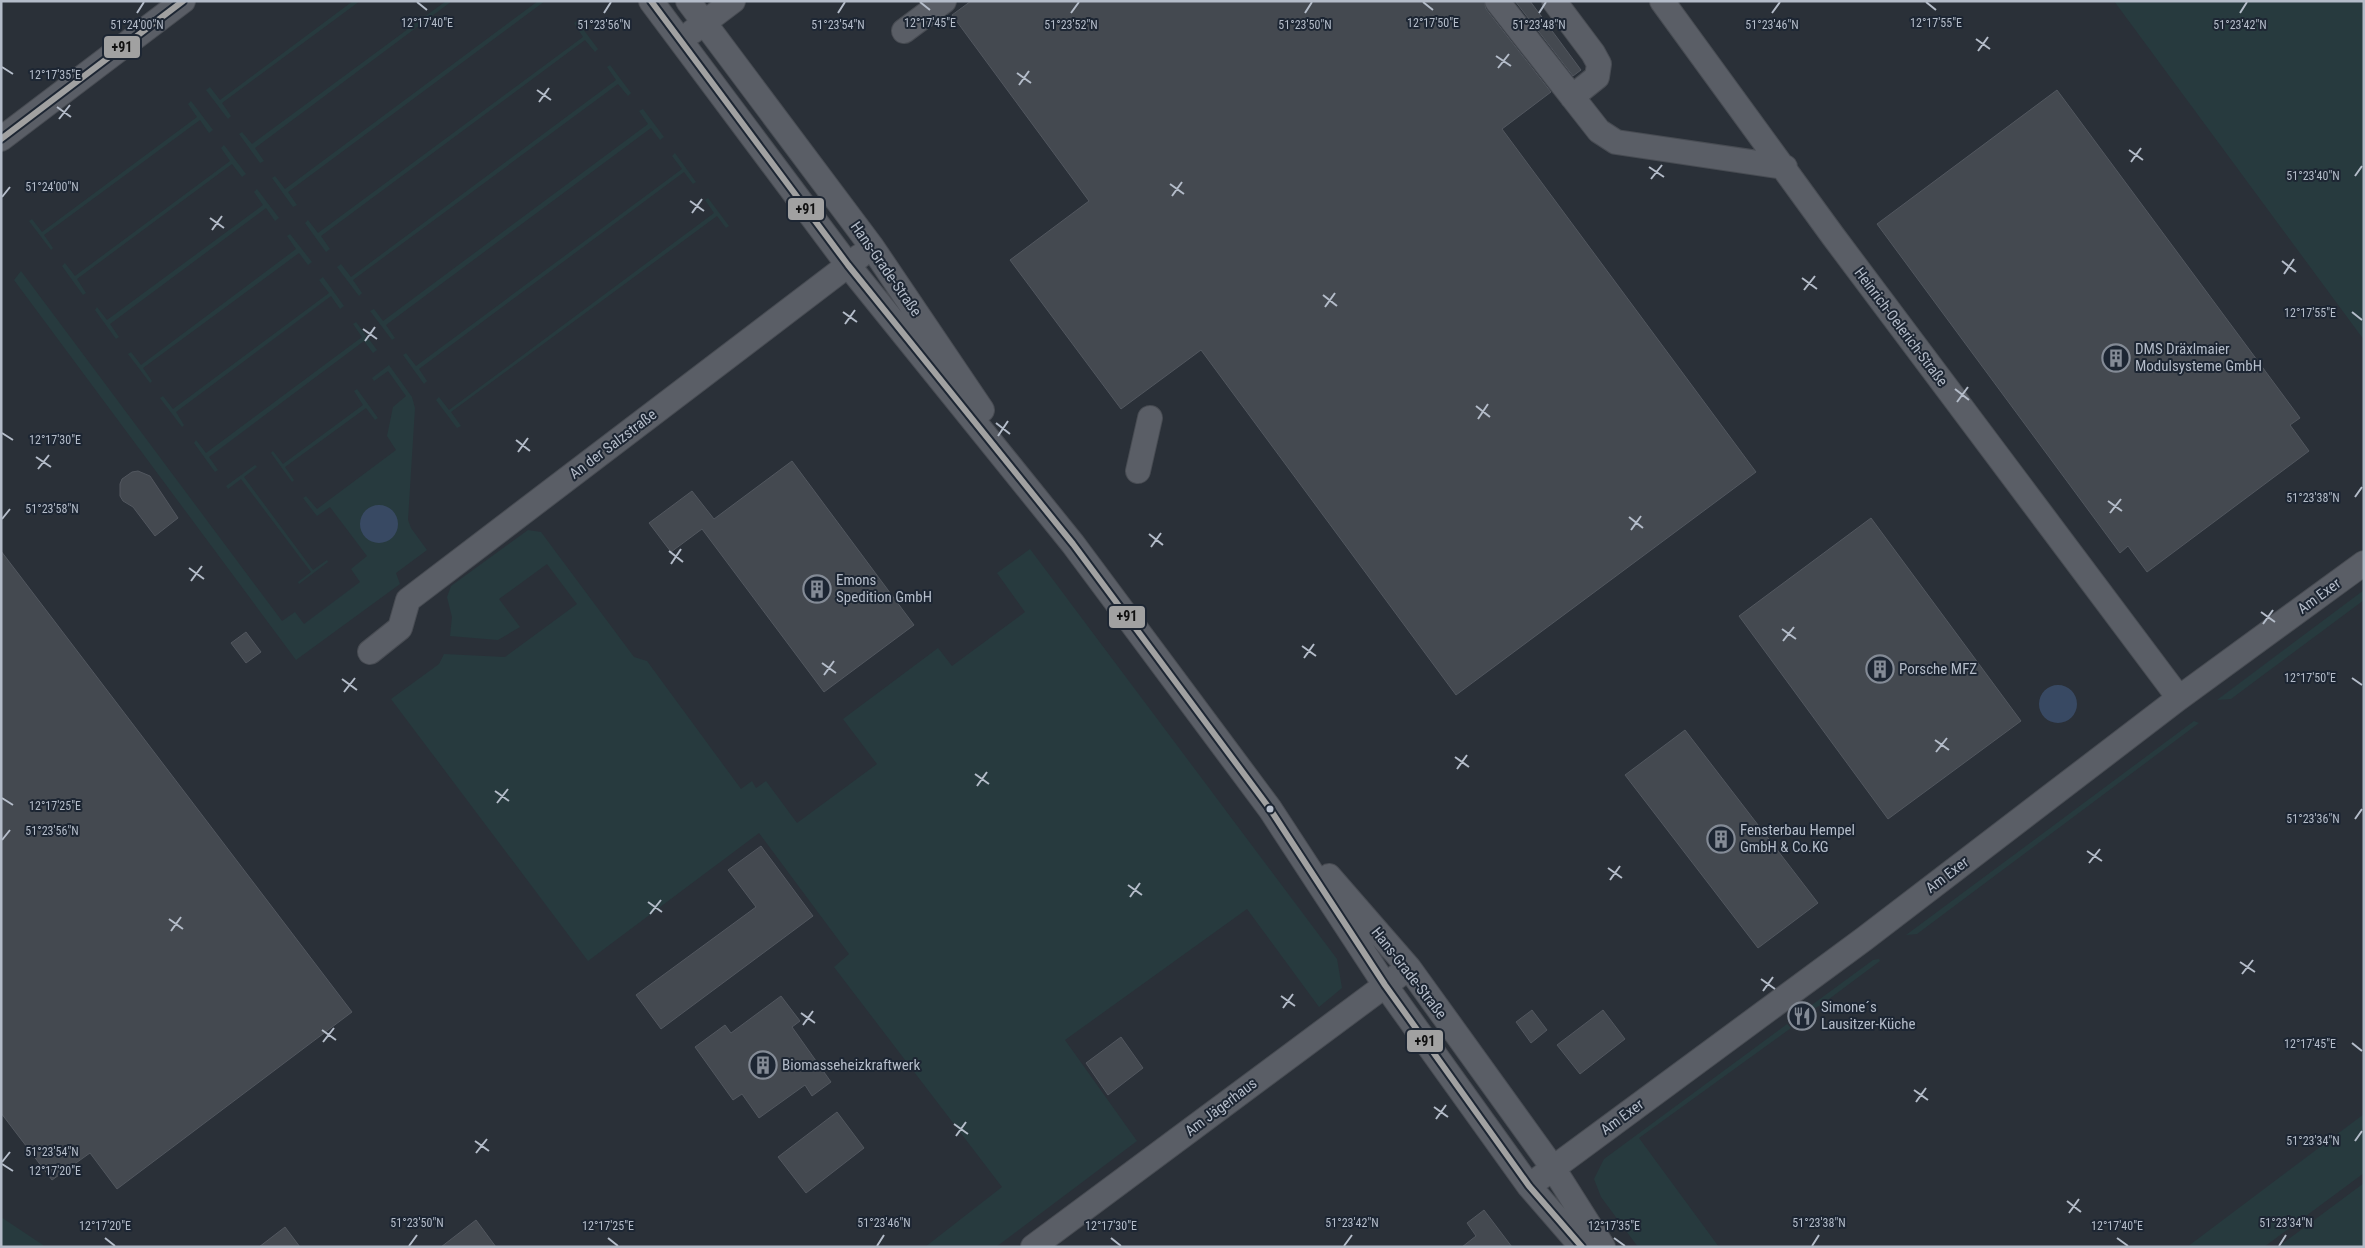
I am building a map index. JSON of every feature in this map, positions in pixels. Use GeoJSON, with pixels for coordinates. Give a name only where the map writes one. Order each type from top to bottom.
{"type":"FeatureCollection","features":[{"type":"Feature","properties":{"kind":"street"},"geometry":{"type":"LineString","coordinates":[[1,139],[183,1]]}},
{"type":"Feature","properties":{"kind":"street","name":"Hans-Grade-Straße"},"geometry":{"type":"LineString","coordinates":[[651,1],[848,265],[1073,544],[1270,810],[1386,985],[1529,1186],[1582,1247]]}},
{"type":"Feature","properties":{"kind":"street","name":"Hans-Grade-Straße"},"geometry":{"type":"LineString","coordinates":[[688,1],[872,247],[1073,544]]}},
{"type":"Feature","properties":{"kind":"street"},"geometry":{"type":"LineString","coordinates":[[680,40],[734,1]]}},
{"type":"Feature","properties":{"kind":"street"},"geometry":{"type":"LineString","coordinates":[[904,31],[944,1]]}},
{"type":"Feature","properties":{"kind":"street"},"geometry":{"type":"LineString","coordinates":[[1497,1],[1599,131],[1616,142],[1785,167]]}},
{"type":"Feature","properties":{"kind":"street"},"geometry":{"type":"LineString","coordinates":[[1554,1],[1593,52],[1599,64],[1597,76],[1572,97]]}},
{"type":"Feature","properties":{"kind":"street","name":"Heinrich-Oelerich-Straße"},"geometry":{"type":"LineString","coordinates":[[1662,1],[1785,167],[1833,236],[2179,698]]}},
{"type":"Feature","properties":{"kind":"street","name":"An der Salzstraße"},"geometry":{"type":"LineString","coordinates":[[370,652],[400,628],[408,600],[872,247]]}},
{"type":"Feature","properties":{"kind":"street"},"geometry":{"type":"LineString","coordinates":[[1138,471],[1150,418]]}},
{"type":"Feature","properties":{"kind":"street","name":"Am Exer"},"geometry":{"type":"LineString","coordinates":[[1529,1186],[1864,939],[2179,698],[2364,563]]}},
{"type":"Feature","properties":{"kind":"street","name":"Hans-Grade-Straße"},"geometry":{"type":"LineString","coordinates":[[1270,810],[1409,968],[1553,1168],[1604,1247]]}},
{"type":"Feature","properties":{"kind":"street","name":"Am Jägerhaus"},"geometry":{"type":"LineString","coordinates":[[1033,1247],[1409,968]]}},
{"type":"Feature","properties":{"kind":"green space"},"geometry":{"type":"Polygon","coordinates":[[[353,1],[360,1],[222,103],[231,116],[228,119],[206,90],[210,87],[220,100],[353,1]]]}},
{"type":"Feature","properties":{"kind":"green space"},"geometry":{"type":"Polygon","coordinates":[[[446,1],[452,1],[255,148],[264,161],[260,163],[239,134],[242,132],[252,144],[446,1]]]}},
{"type":"Feature","properties":{"kind":"green space"},"geometry":{"type":"Polygon","coordinates":[[[538,1],[545,1],[288,192],[297,205],[293,207],[272,178],[275,176],[285,189],[538,1]]]}},
{"type":"Feature","properties":{"kind":"green space"},"geometry":{"type":"Polygon","coordinates":[[[2114,1],[2364,1],[2364,340],[2114,1]]]}},
{"type":"Feature","properties":{"kind":"green space"},"geometry":{"type":"Polygon","coordinates":[[[577,21],[598,49],[595,52],[585,40],[321,236],[330,249],[326,252],[305,223],[308,220],[318,233],[583,37],[574,23],[577,21]]]}},
{"type":"Feature","properties":{"kind":"green space"},"geometry":{"type":"Polygon","coordinates":[[[610,65],[631,93],[628,96],[618,84],[353,280],[362,293],[359,296],[337,267],[341,264],[351,277],[616,80],[607,67],[610,65]]]}},
{"type":"Feature","properties":{"kind":"green space"},"geometry":{"type":"Polygon","coordinates":[[[191,101],[213,130],[209,133],[200,120],[44,235],[53,248],[51,250],[29,221],[32,219],[42,232],[197,117],[188,104],[191,101]]]}},
{"type":"Feature","properties":{"kind":"green space"},"geometry":{"type":"Polygon","coordinates":[[[643,109],[664,137],[660,140],[651,128],[386,325],[395,338],[392,340],[370,311],[374,309],[383,321],[648,124],[639,111],[643,109]]]}},
{"type":"Feature","properties":{"kind":"green space"},"geometry":{"type":"Polygon","coordinates":[[[224,145],[246,174],[242,177],[232,164],[77,279],[86,293],[83,295],[62,266],[65,263],[75,276],[230,161],[221,148],[224,145]]]}},
{"type":"Feature","properties":{"kind":"green space"},"geometry":{"type":"Polygon","coordinates":[[[675,153],[696,182],[693,184],[684,172],[419,369],[427,381],[424,384],[403,355],[406,353],[416,366],[682,169],[672,156],[675,153]]]}},
{"type":"Feature","properties":{"kind":"green space"},"geometry":{"type":"Polygon","coordinates":[[[257,189],[279,218],[275,221],[266,208],[110,324],[119,337],[116,339],[95,310],[97,307],[107,320],[263,205],[254,192],[257,189]]]}},
{"type":"Feature","properties":{"kind":"green space"},"geometry":{"type":"Polygon","coordinates":[[[708,198],[729,226],[726,228],[717,216],[451,412],[461,426],[457,428],[436,400],[439,397],[449,410],[714,213],[705,200],[708,198]]]}},
{"type":"Feature","properties":{"kind":"green space"},"geometry":{"type":"Polygon","coordinates":[[[290,234],[312,262],[308,265],[299,253],[143,368],[152,381],[150,383],[128,354],[131,352],[141,365],[296,249],[287,236],[290,234]]]}},
{"type":"Feature","properties":{"kind":"green space"},"geometry":{"type":"Polygon","coordinates":[[[21,271],[282,621],[295,612],[304,624],[360,582],[351,569],[367,556],[330,507],[317,516],[303,498],[306,496],[317,509],[396,450],[387,436],[393,407],[406,396],[388,371],[374,381],[372,378],[389,365],[412,397],[415,408],[408,520],[411,528],[427,550],[396,573],[400,584],[296,660],[14,280],[21,271]]]}},
{"type":"Feature","properties":{"kind":"green space"},"geometry":{"type":"Polygon","coordinates":[[[323,277],[344,306],[340,309],[331,296],[176,412],[184,425],[182,427],[160,398],[163,396],[173,409],[329,293],[319,280],[323,277]]]}},
{"type":"Feature","properties":{"kind":"green space"},"geometry":{"type":"Polygon","coordinates":[[[356,322],[377,350],[373,353],[364,341],[209,457],[218,470],[215,472],[194,443],[196,440],[206,453],[362,337],[353,324],[356,322]]]}},
{"type":"Feature","properties":{"kind":"green space"},"geometry":{"type":"Polygon","coordinates":[[[357,389],[378,418],[375,420],[366,408],[285,467],[294,480],[292,482],[271,453],[273,451],[283,464],[363,405],[354,391],[357,389]]]}},
{"type":"Feature","properties":{"kind":"green space"},"geometry":{"type":"Polygon","coordinates":[[[255,465],[257,467],[244,477],[313,570],[327,560],[328,562],[299,584],[298,582],[311,572],[241,479],[228,489],[226,486],[255,465]]]}},
{"type":"Feature","properties":{"kind":"green space"},"geometry":{"type":"Polygon","coordinates":[[[528,530],[541,532],[634,657],[647,661],[741,789],[752,781],[756,788],[766,781],[797,823],[877,764],[843,719],[938,648],[952,666],[1025,612],[997,573],[1030,549],[1337,959],[1342,988],[1319,1007],[1247,909],[1065,1040],[1137,1141],[996,1247],[925,1247],[1002,1187],[834,967],[849,954],[759,833],[588,961],[391,699],[439,664],[444,654],[505,657],[577,604],[547,564],[499,599],[520,627],[498,640],[450,636],[452,617],[447,597],[451,586],[528,530]]]}},
{"type":"Feature","properties":{"kind":"green space"},"geometry":{"type":"Polygon","coordinates":[[[2364,590],[2364,600],[2231,699],[2217,700],[2364,590]]]}},
{"type":"Feature","properties":{"kind":"green space"},"geometry":{"type":"Polygon","coordinates":[[[2194,721],[2199,723],[1917,934],[1906,935],[2194,721]]]}},
{"type":"Feature","properties":{"kind":"green space"},"geometry":{"type":"Polygon","coordinates":[[[1879,959],[1880,961],[1821,1005],[1811,1010],[1809,1007],[1873,960],[1879,959]]]}},
{"type":"Feature","properties":{"kind":"green space"},"geometry":{"type":"Polygon","coordinates":[[[1787,1024],[1791,1028],[1639,1138],[1719,1247],[1638,1247],[1601,1197],[1594,1179],[1604,1159],[1787,1024]]]}},
{"type":"Feature","properties":{"kind":"green space"},"geometry":{"type":"Polygon","coordinates":[[[2364,1114],[2364,1173],[2264,1247],[2187,1247],[2364,1114]]]}},
{"type":"Feature","properties":{"kind":"green space"},"geometry":{"type":"Polygon","coordinates":[[[2364,1183],[2364,1247],[2278,1247],[2364,1183]]]}},
{"type":"Feature","properties":{"kind":"green space"},"geometry":{"type":"Polygon","coordinates":[[[1,1217],[46,1247],[1,1247],[1,1217]]]}},
{"type":"Feature","properties":{"kind":"water"},"geometry":{"type":"Polygon","coordinates":[[[379,505],[393,510],[398,524],[393,538],[379,543],[365,538],[360,524],[365,510],[379,505]]]}},
{"type":"Feature","properties":{"kind":"water"},"geometry":{"type":"Polygon","coordinates":[[[2058,685],[2072,690],[2077,704],[2072,718],[2058,723],[2044,718],[2039,704],[2044,690],[2058,685]]]}},
{"type":"Feature","properties":{"kind":"building"},"geometry":{"type":"Polygon","coordinates":[[[971,1],[1484,1],[1486,9],[1551,92],[1502,129],[1756,472],[1456,695],[1201,350],[1121,409],[1010,260],[1089,201],[952,15],[971,1]]]}},
{"type":"Feature","properties":{"kind":"building"},"geometry":{"type":"Polygon","coordinates":[[[1515,1],[1530,1],[1581,70],[1573,76],[1515,1]]]}},
{"type":"Feature","properties":{"kind":"building","name":"DMS Dräxlmaier Modulsysteme GmbH"},"geometry":{"type":"Polygon","coordinates":[[[2057,90],[2300,418],[2290,425],[2309,451],[2147,572],[2128,546],[2120,553],[1877,224],[2057,90]]]}},
{"type":"Feature","properties":{"kind":"building","name":"Emons Spedition GmbH"},"geometry":{"type":"Polygon","coordinates":[[[792,461],[914,625],[824,692],[702,529],[671,552],[649,523],[692,491],[714,519],[792,461]]]}},
{"type":"Feature","properties":{"kind":"building"},"geometry":{"type":"Polygon","coordinates":[[[138,471],[150,476],[178,518],[155,536],[133,507],[123,501],[120,496],[122,479],[132,472],[138,471]]]}},
{"type":"Feature","properties":{"kind":"building","name":"Porsche MFZ"},"geometry":{"type":"Polygon","coordinates":[[[1871,518],[2021,721],[1888,819],[1739,616],[1871,518]]]}},
{"type":"Feature","properties":{"kind":"building"},"geometry":{"type":"Polygon","coordinates":[[[1,551],[352,1012],[117,1189],[90,1153],[52,1180],[1,1113],[1,551]]]}},
{"type":"Feature","properties":{"kind":"building"},"geometry":{"type":"Polygon","coordinates":[[[246,632],[261,652],[246,663],[231,643],[246,632]]]}},
{"type":"Feature","properties":{"kind":"building","name":"Fensterbau Hempel GmbH & Co.KG"},"geometry":{"type":"Polygon","coordinates":[[[1685,730],[1818,903],[1758,948],[1625,775],[1685,730]]]}},
{"type":"Feature","properties":{"kind":"building"},"geometry":{"type":"Polygon","coordinates":[[[761,846],[813,916],[661,1029],[636,995],[756,907],[728,870],[761,846]]]}},
{"type":"Feature","properties":{"kind":"building","name":"Biomasseheizkraftwerk"},"geometry":{"type":"Polygon","coordinates":[[[781,996],[800,1021],[792,1027],[831,1082],[812,1096],[805,1085],[759,1118],[742,1094],[733,1100],[695,1047],[725,1025],[731,1033],[781,996]]]}},
{"type":"Feature","properties":{"kind":"building"},"geometry":{"type":"Polygon","coordinates":[[[1532,1010],[1547,1030],[1531,1043],[1516,1022],[1532,1010]]]}},
{"type":"Feature","properties":{"kind":"building"},"geometry":{"type":"Polygon","coordinates":[[[1603,1010],[1625,1039],[1580,1074],[1557,1045],[1603,1010]]]}},
{"type":"Feature","properties":{"kind":"building"},"geometry":{"type":"Polygon","coordinates":[[[1121,1037],[1143,1068],[1108,1095],[1086,1063],[1121,1037]]]}},
{"type":"Feature","properties":{"kind":"building"},"geometry":{"type":"Polygon","coordinates":[[[837,1112],[864,1148],[806,1193],[778,1157],[837,1112]]]}},
{"type":"Feature","properties":{"kind":"building"},"geometry":{"type":"Polygon","coordinates":[[[1484,1210],[1512,1247],[1462,1247],[1476,1236],[1467,1223],[1484,1210]]]}},
{"type":"Feature","properties":{"kind":"building"},"geometry":{"type":"Polygon","coordinates":[[[476,1220],[496,1247],[441,1247],[476,1220]]]}},
{"type":"Feature","properties":{"kind":"building"},"geometry":{"type":"Polygon","coordinates":[[[285,1227],[300,1247],[259,1247],[285,1227]]]}},
{"type":"Feature","properties":{"kind":"transit line","name":"+91"},"geometry":{"type":"LineString","coordinates":[[1,139],[183,1]]}},
{"type":"Feature","properties":{"kind":"transit line","name":"+91"},"geometry":{"type":"LineString","coordinates":[[651,1],[848,265],[1073,544],[1270,809],[1385,985],[1529,1186],[1582,1247]]}},
{"type":"Feature","properties":{"kind":"place","name":"DMS Dräxlmaier Modulsysteme GmbH"},"geometry":{"type":"Point","coordinates":[2116,358]}},
{"type":"Feature","properties":{"kind":"place","name":"Emons Spedition GmbH"},"geometry":{"type":"Point","coordinates":[817,589]}},
{"type":"Feature","properties":{"kind":"place","name":"Porsche MFZ"},"geometry":{"type":"Point","coordinates":[1880,669]}},
{"type":"Feature","properties":{"kind":"place","name":"Fensterbau Hempel GmbH & Co.KG"},"geometry":{"type":"Point","coordinates":[1721,839]}},
{"type":"Feature","properties":{"kind":"place","name":"Simone´s Lausitzer-Küche"},"geometry":{"type":"Point","coordinates":[1802,1016]}},
{"type":"Feature","properties":{"kind":"place","name":"Biomasseheizkraftwerk"},"geometry":{"type":"Point","coordinates":[763,1065]}}]}
